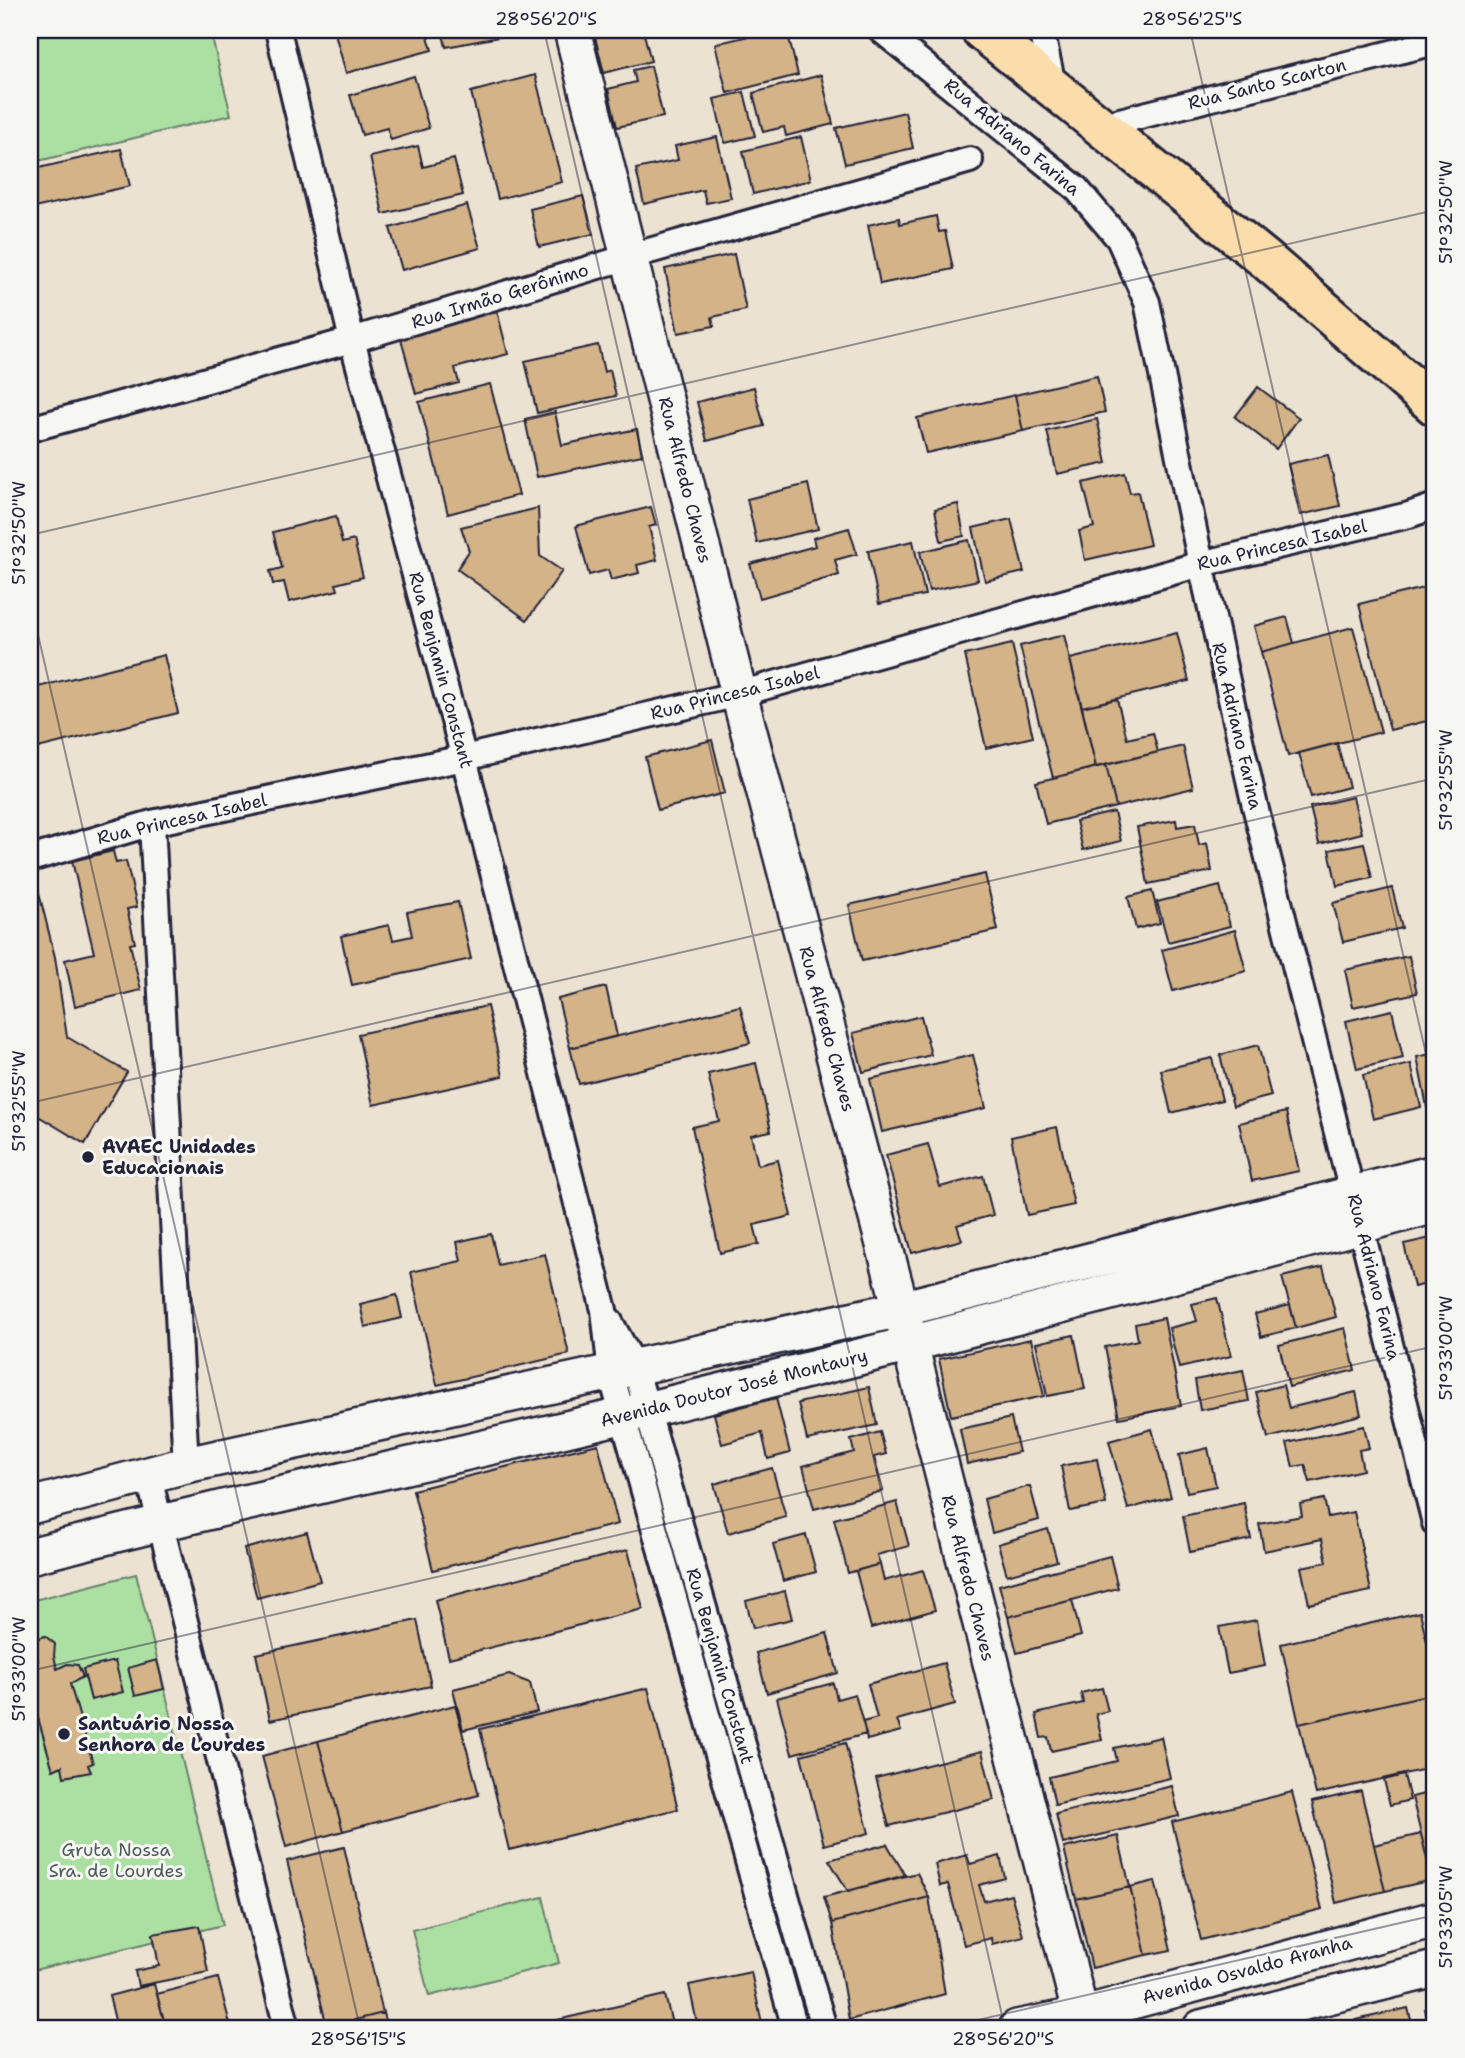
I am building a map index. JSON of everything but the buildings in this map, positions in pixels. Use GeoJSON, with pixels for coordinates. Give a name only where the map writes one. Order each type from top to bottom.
{"type":"FeatureCollection","features":[{"type":"Feature","properties":{"kind":"highway"},"geometry":{"type":"LineString","coordinates":[[981,30],[1265,259],[1435,406]]}},
{"type":"Feature","properties":{"kind":"street","name":"Rua Benjamin Constant"},"geometry":{"type":"LineString","coordinates":[[278,30],[352,340],[464,758],[604,1310],[635,1413],[795,2028]]}},
{"type":"Feature","properties":{"kind":"street","name":"Rua Alfredo Chaves"},"geometry":{"type":"LineString","coordinates":[[572,30],[739,694],[901,1309],[1082,2021]]}},
{"type":"Feature","properties":{"kind":"street","name":"Rua Adriano Farina"},"geometry":{"type":"LineString","coordinates":[[881,30],[1076,188],[1119,239],[1147,302],[1254,802],[1435,1523]]}},
{"type":"Feature","properties":{"kind":"street"},"geometry":{"type":"LineString","coordinates":[[1041,30],[1055,89]]}},
{"type":"Feature","properties":{"kind":"street","name":"Rua Santo Scarton"},"geometry":{"type":"LineString","coordinates":[[1100,126],[1435,42]]}},
{"type":"Feature","properties":{"kind":"street","name":"Rua Irmão Gerônimo"},"geometry":{"type":"LineString","coordinates":[[30,429],[352,340],[628,257],[970,160]]}},
{"type":"Feature","properties":{"kind":"street","name":"Rua Princesa Isabel"},"geometry":{"type":"LineString","coordinates":[[30,859],[152,823],[464,758],[739,694],[1201,564],[1409,515],[1435,506]]}},
{"type":"Feature","properties":{"kind":"street"},"geometry":{"type":"LineString","coordinates":[[152,823],[186,1465]]}},
{"type":"Feature","properties":{"kind":"street","name":"Avenida Doutor José Montaury"},"geometry":{"type":"LineString","coordinates":[[30,1556],[162,1521],[635,1413],[909,1346],[1357,1210],[1435,1172]]}},
{"type":"Feature","properties":{"kind":"street","name":"Avenida Doutor José Montaury"},"geometry":{"type":"LineString","coordinates":[[30,1506],[186,1465],[1357,1210],[1435,1205]]}},
{"type":"Feature","properties":{"kind":"street","name":"Rua Benjamin Constant"},"geometry":{"type":"LineString","coordinates":[[635,1413],[824,2028]]}},
{"type":"Feature","properties":{"kind":"street"},"geometry":{"type":"LineString","coordinates":[[148,1474],[288,2028]]}},
{"type":"Feature","properties":{"kind":"street","name":"Avenida Osvaldo Aranha"},"geometry":{"type":"LineString","coordinates":[[1017,2028],[1082,2021],[1435,1919]]}},
{"type":"Feature","properties":{"kind":"street"},"geometry":{"type":"LineString","coordinates":[[1201,2028],[1435,1969]]}},
{"type":"Feature","properties":{"kind":"green space"},"geometry":{"type":"Polygon","coordinates":[[[30,30],[210,30],[231,115],[30,163],[30,30]]]}},
{"type":"Feature","properties":{"kind":"green space","name":"Gruta Nossa Sra. de Lourdes"},"geometry":{"type":"Polygon","coordinates":[[[136,1574],[223,1925],[30,1971],[30,1601],[136,1574]]]}},
{"type":"Feature","properties":{"kind":"green space"},"geometry":{"type":"Polygon","coordinates":[[[543,1897],[559,1963],[429,1996],[412,1930],[543,1897]]]}},
{"type":"Feature","properties":{"kind":"place","name":"AVAEC Unidades Educacionais"},"geometry":{"type":"Point","coordinates":[88,1157]}},
{"type":"Feature","properties":{"kind":"place","name":"Santuário Nossa Senhora de Lourdes"},"geometry":{"type":"Point","coordinates":[64,1734]}}]}
